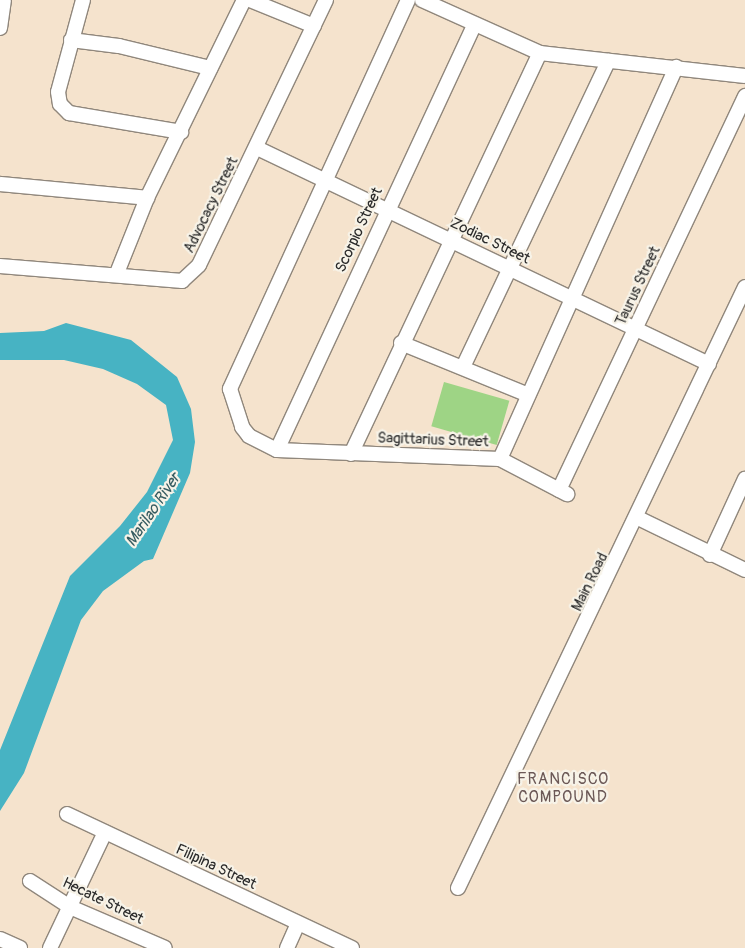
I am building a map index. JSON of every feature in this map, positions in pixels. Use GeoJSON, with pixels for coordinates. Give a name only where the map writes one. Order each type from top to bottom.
{"type":"FeatureCollection","features":[{"type":"Feature","properties":{"kind":"street"},"geometry":{"type":"LineString","coordinates":[[0,28],[4,0]]}},
{"type":"Feature","properties":{"kind":"street"},"geometry":{"type":"LineString","coordinates":[[83,0],[58,92],[60,104],[69,113],[181,132]]}},
{"type":"Feature","properties":{"kind":"street"},"geometry":{"type":"LineString","coordinates":[[116,274],[147,198],[244,0]]}},
{"type":"Feature","properties":{"kind":"street"},"geometry":{"type":"LineString","coordinates":[[250,0],[314,26]]}},
{"type":"Feature","properties":{"kind":"street","name":"Advocacy Street"},"geometry":{"type":"LineString","coordinates":[[0,266],[116,274],[182,281],[199,266],[326,0]]}},
{"type":"Feature","properties":{"kind":"street"},"geometry":{"type":"LineString","coordinates":[[277,450],[245,431],[230,388],[322,180],[408,0]]}},
{"type":"Feature","properties":{"kind":"street"},"geometry":{"type":"LineString","coordinates":[[422,0],[474,26],[540,54],[676,67],[745,76]]}},
{"type":"Feature","properties":{"kind":"street","name":"Scorpio Street"},"geometry":{"type":"LineString","coordinates":[[277,450],[386,211],[474,26]]}},
{"type":"Feature","properties":{"kind":"street"},"geometry":{"type":"LineString","coordinates":[[71,40],[119,46],[210,68]]}},
{"type":"Feature","properties":{"kind":"street"},"geometry":{"type":"LineString","coordinates":[[351,454],[449,239],[540,54]]}},
{"type":"Feature","properties":{"kind":"street"},"geometry":{"type":"LineString","coordinates":[[463,367],[608,61]]}},
{"type":"Feature","properties":{"kind":"street"},"geometry":{"type":"LineString","coordinates":[[500,459],[526,394],[572,299],[676,67]]}},
{"type":"Feature","properties":{"kind":"street","name":"Taurus Street"},"geometry":{"type":"LineString","coordinates":[[563,492],[636,328],[745,96]]}},
{"type":"Feature","properties":{"kind":"street","name":"Zodiac Street"},"geometry":{"type":"LineString","coordinates":[[257,148],[709,364]]}},
{"type":"Feature","properties":{"kind":"street"},"geometry":{"type":"LineString","coordinates":[[0,184],[147,198]]}},
{"type":"Feature","properties":{"kind":"street","name":"Main Road"},"geometry":{"type":"LineString","coordinates":[[458,888],[638,518],[745,287]]}},
{"type":"Feature","properties":{"kind":"street"},"geometry":{"type":"LineString","coordinates":[[401,343],[526,394]]}},
{"type":"Feature","properties":{"kind":"street","name":"Sagittarius Street"},"geometry":{"type":"LineString","coordinates":[[277,450],[500,459],[563,492]]}},
{"type":"Feature","properties":{"kind":"street"},"geometry":{"type":"LineString","coordinates":[[710,555],[745,479]]}},
{"type":"Feature","properties":{"kind":"street"},"geometry":{"type":"LineString","coordinates":[[638,518],[710,555],[745,570]]}},
{"type":"Feature","properties":{"kind":"street","name":"Filipina Street"},"geometry":{"type":"LineString","coordinates":[[67,814],[352,948]]}},
{"type":"Feature","properties":{"kind":"street"},"geometry":{"type":"LineString","coordinates":[[50,948],[105,832]]}},
{"type":"Feature","properties":{"kind":"street","name":"Hecate Street"},"geometry":{"type":"LineString","coordinates":[[30,881],[70,906],[164,948]]}},
{"type":"Feature","properties":{"kind":"street"},"geometry":{"type":"LineString","coordinates":[[286,948],[298,923]]}},
{"type":"Feature","properties":{"kind":"street"},"geometry":{"type":"LineString","coordinates":[[0,939],[20,948]]}},
{"type":"Feature","properties":{"kind":"green space"},"geometry":{"type":"Polygon","coordinates":[[[444,382],[509,401],[497,445],[431,426],[444,382]]]}},
{"type":"Feature","properties":{"kind":"water","name":"Marilao River"},"geometry":{"type":"Polygon","coordinates":[[[66,323],[131,340],[177,377],[191,409],[195,442],[190,473],[153,559],[144,561],[103,591],[81,620],[24,773],[0,811],[0,750],[70,576],[120,526],[147,492],[173,440],[166,405],[137,384],[103,369],[64,360],[0,360],[0,333],[44,331],[66,323]]]}},
{"type":"Feature","properties":{"kind":"district","name":"FRANCISCO COMPOUND"},"geometry":{"type":"Point","coordinates":[563,788]}}]}
